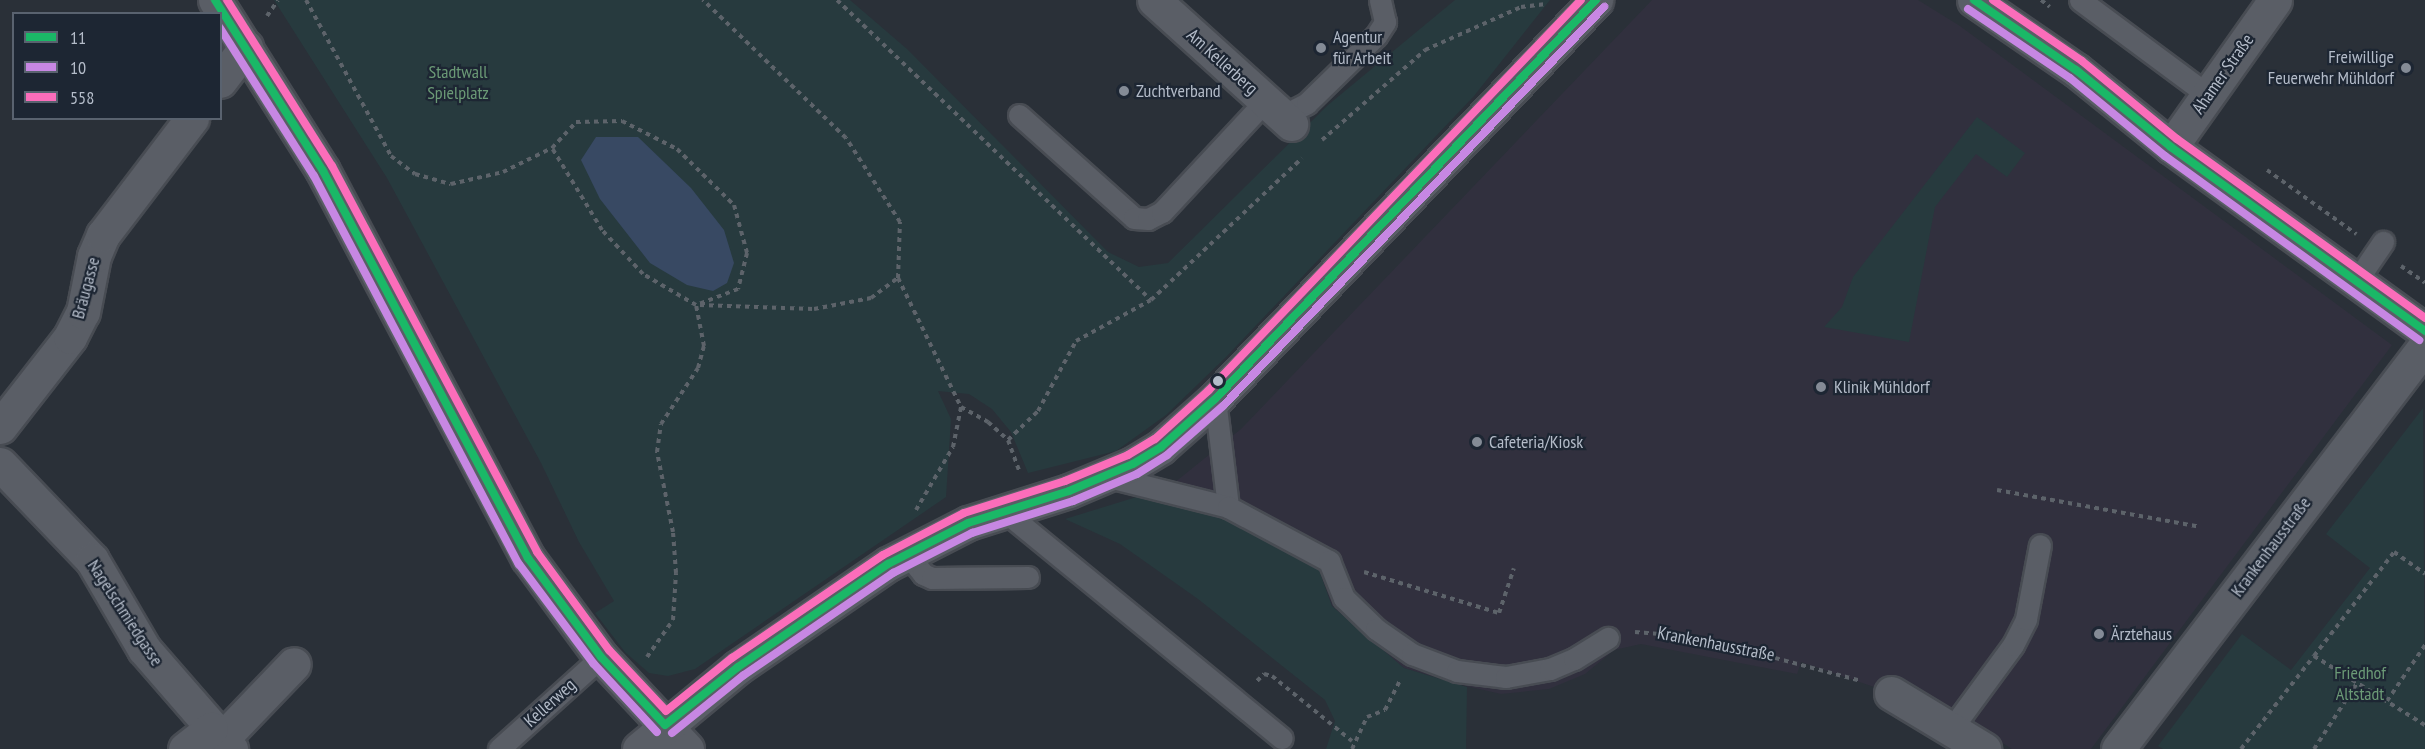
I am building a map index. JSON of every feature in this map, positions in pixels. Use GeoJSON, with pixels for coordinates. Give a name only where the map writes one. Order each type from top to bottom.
{"type":"FeatureCollection","features":[{"type":"Feature","properties":{"kind":"street"},"geometry":{"type":"LineString","coordinates":[[215,0],[323,171],[528,558],[601,657],[687,749]]}},
{"type":"Feature","properties":{"kind":"street","name":"Am Kellerberg"},"geometry":{"type":"LineString","coordinates":[[1154,0],[1279,114]]}},
{"type":"Feature","properties":{"kind":"street"},"geometry":{"type":"LineString","coordinates":[[639,749],[665,725],[738,667],[898,559],[1017,506],[1106,476],[1161,447],[1215,399],[1596,0]]}},
{"type":"Feature","properties":{"kind":"street"},"geometry":{"type":"LineString","coordinates":[[1974,0],[2076,70],[2171,147],[2355,283],[2425,331]]}},
{"type":"Feature","properties":{"kind":"street","name":"Ahamer Straße"},"geometry":{"type":"LineString","coordinates":[[2171,147],[2275,0]]}},
{"type":"Feature","properties":{"kind":"street"},"geometry":{"type":"LineString","coordinates":[[222,78],[246,47]]}},
{"type":"Feature","properties":{"kind":"street","name":"Bräugasse"},"geometry":{"type":"LineString","coordinates":[[2,420],[70,338],[83,312],[94,256],[103,235],[190,120]]}},
{"type":"Feature","properties":{"kind":"street","name":"Krankenhausstraße"},"geometry":{"type":"LineString","coordinates":[[2118,749],[2425,345]]}},
{"type":"Feature","properties":{"kind":"street","name":"Nagelschmiedgasse"},"geometry":{"type":"LineString","coordinates":[[0,464],[92,560],[144,648],[221,739]]}},
{"type":"Feature","properties":{"kind":"street"},"geometry":{"type":"LineString","coordinates":[[185,749],[221,739],[294,664]]}},
{"type":"Feature","properties":{"kind":"street"},"geometry":{"type":"LineString","coordinates":[[1891,693],[1984,749]]}},
{"type":"Feature","properties":{"kind":"lane"},"geometry":{"type":"LineString","coordinates":[[1019,115],[1134,218],[1148,219],[1162,212],[1279,114],[1307,103],[1376,36],[1385,22],[1380,0]]}},
{"type":"Feature","properties":{"kind":"lane"},"geometry":{"type":"LineString","coordinates":[[2080,0],[2208,95]]}},
{"type":"Feature","properties":{"kind":"lane"},"geometry":{"type":"LineString","coordinates":[[2355,283],[2381,246]]}},
{"type":"Feature","properties":{"kind":"lane"},"geometry":{"type":"LineString","coordinates":[[1215,399],[1228,507]]}},
{"type":"Feature","properties":{"kind":"lane"},"geometry":{"type":"LineString","coordinates":[[1106,476],[1228,507],[1329,561],[1344,598],[1376,629],[1412,654],[1456,671],[1506,677],[1550,669],[1608,638]]}},
{"type":"Feature","properties":{"kind":"lane"},"geometry":{"type":"LineString","coordinates":[[1017,506],[1237,702],[1282,738]]}},
{"type":"Feature","properties":{"kind":"lane"},"geometry":{"type":"LineString","coordinates":[[1952,729],[2013,645],[2026,619],[2040,545]]}},
{"type":"Feature","properties":{"kind":"lane"},"geometry":{"type":"LineString","coordinates":[[898,559],[932,578],[1028,577]]}},
{"type":"Feature","properties":{"kind":"lane","name":"Kellerweg"},"geometry":{"type":"LineString","coordinates":[[499,749],[601,657]]}},
{"type":"Feature","properties":{"kind":"path"},"geometry":{"type":"LineString","coordinates":[[306,0],[391,156],[415,174],[452,184],[503,172],[552,148],[576,122],[622,121],[677,149],[734,205],[747,253],[738,289],[696,305]]}},
{"type":"Feature","properties":{"kind":"path"},"geometry":{"type":"LineString","coordinates":[[703,0],[846,138],[900,222],[898,278],[961,407],[988,422],[1008,440],[1017,506]]}},
{"type":"Feature","properties":{"kind":"path"},"geometry":{"type":"LineString","coordinates":[[837,0],[1151,300]]}},
{"type":"Feature","properties":{"kind":"path"},"geometry":{"type":"LineString","coordinates":[[2041,0],[2060,15]]}},
{"type":"Feature","properties":{"kind":"path"},"geometry":{"type":"LineString","coordinates":[[1008,440],[1038,411],[1076,341],[1151,300],[1308,153],[1425,50],[1521,7],[1546,3]]}},
{"type":"Feature","properties":{"kind":"path"},"geometry":{"type":"LineString","coordinates":[[1279,114],[1308,153]]}},
{"type":"Feature","properties":{"kind":"path"},"geometry":{"type":"LineString","coordinates":[[552,148],[602,230],[643,274],[696,305],[814,309],[871,298],[898,278]]}},
{"type":"Feature","properties":{"kind":"path"},"geometry":{"type":"LineString","coordinates":[[2258,164],[2381,246],[2425,283]]}},
{"type":"Feature","properties":{"kind":"path"},"geometry":{"type":"LineString","coordinates":[[625,683],[673,620],[673,531],[657,452],[661,424],[698,368],[704,346],[696,305]]}},
{"type":"Feature","properties":{"kind":"path"},"geometry":{"type":"LineString","coordinates":[[898,559],[902,527],[926,497],[953,447],[961,407]]}},
{"type":"Feature","properties":{"kind":"path"},"geometry":{"type":"LineString","coordinates":[[1997,490],[2200,527]]}},
{"type":"Feature","properties":{"kind":"path"},"geometry":{"type":"LineString","coordinates":[[2241,749],[2394,552],[2425,574]]}},
{"type":"Feature","properties":{"kind":"path"},"geometry":{"type":"LineString","coordinates":[[1329,561],[1499,613],[1514,568]]}},
{"type":"Feature","properties":{"kind":"path","name":"Krankenhausstraße"},"geometry":{"type":"LineString","coordinates":[[1608,638],[1640,631],[1696,637],[1846,674],[1891,693]]}},
{"type":"Feature","properties":{"kind":"path"},"geometry":{"type":"LineString","coordinates":[[2387,701],[2425,645]]}},
{"type":"Feature","properties":{"kind":"path"},"geometry":{"type":"LineString","coordinates":[[2314,656],[2425,725]]}},
{"type":"Feature","properties":{"kind":"path"},"geometry":{"type":"LineString","coordinates":[[1237,702],[1264,674],[1272,676],[1353,741]]}},
{"type":"Feature","properties":{"kind":"path"},"geometry":{"type":"LineString","coordinates":[[1352,749],[1353,741],[1367,717],[1385,710],[1399,683]]}},
{"type":"Feature","properties":{"kind":"path"},"geometry":{"type":"LineString","coordinates":[[2314,749],[2357,683]]}},
{"type":"Feature","properties":{"kind":"shaded area","name":"Klinik Mühldorf"},"geometry":{"type":"Polygon","coordinates":[[[1652,0],[1918,0],[1960,26],[2392,345],[2091,749],[2012,749],[1962,717],[1801,662],[1797,674],[1641,644],[1614,650],[1585,674],[1549,689],[1501,694],[1453,683],[1404,668],[1368,639],[1332,606],[1319,570],[1169,487],[1241,429],[1652,0]]]}},
{"type":"Feature","properties":{"kind":"green space","name":"Stadtwall Spielplatz"},"geometry":{"type":"Polygon","coordinates":[[[274,0],[850,0],[907,49],[1108,252],[1139,267],[1168,263],[1328,105],[1455,0],[1550,0],[1474,96],[1226,357],[1166,415],[1116,451],[1028,473],[1011,432],[992,409],[969,394],[938,391],[951,419],[946,497],[695,669],[668,676],[649,673],[625,652],[595,613],[614,601],[579,542],[541,463],[387,178],[274,0]]]}},
{"type":"Feature","properties":{"kind":"green space"},"geometry":{"type":"Polygon","coordinates":[[[1977,117],[2025,153],[2007,177],[1976,154],[1935,207],[1909,342],[1824,327],[1842,307],[1853,277],[1977,117]]]}},
{"type":"Feature","properties":{"kind":"green space","name":"Friedhof Altstadt"},"geometry":{"type":"Polygon","coordinates":[[[2423,408],[2425,749],[2163,749],[2158,746],[2242,634],[2291,670],[2370,568],[2326,534],[2423,408]]]}},
{"type":"Feature","properties":{"kind":"green space"},"geometry":{"type":"Polygon","coordinates":[[[1169,487],[1221,508],[1319,570],[1332,606],[1404,668],[1467,687],[1466,749],[1326,749],[1335,721],[1325,700],[1198,599],[1120,544],[1065,519],[1169,487]]]}},
{"type":"Feature","properties":{"kind":"water"},"geometry":{"type":"Polygon","coordinates":[[[596,137],[638,137],[691,188],[724,230],[734,263],[727,283],[713,291],[687,285],[650,263],[600,199],[581,160],[596,137]]]}},
{"type":"Feature","properties":{"kind":"transit line","name":"11"},"geometry":{"type":"LineString","coordinates":[[215,0],[323,171],[528,558],[601,657],[665,725]]}},
{"type":"Feature","properties":{"kind":"transit line","name":"558"},"geometry":{"type":"LineString","coordinates":[[227,0],[332,166],[537,552],[609,650],[666,711],[732,658],[883,555],[964,513],[1065,481],[1128,455],[1155,439],[1208,391],[1581,0]]}},
{"type":"Feature","properties":{"kind":"transit line","name":"11"},"geometry":{"type":"LineString","coordinates":[[665,725],[738,667],[888,564],[968,523],[1069,491],[1133,464],[1161,447],[1215,399],[1596,0]]}},
{"type":"Feature","properties":{"kind":"transit line","name":"11"},"geometry":{"type":"LineString","coordinates":[[1974,0],[2076,70],[2171,147],[2425,331]]}},
{"type":"Feature","properties":{"kind":"transit line","name":"558"},"geometry":{"type":"LineString","coordinates":[[1993,0],[2082,61],[2177,139],[2425,318]]}},
{"type":"Feature","properties":{"kind":"transit line","name":"10"},"geometry":{"type":"LineString","coordinates":[[672,733],[744,675],[893,573],[972,533],[1073,501],[1137,474],[1167,455],[1223,406],[1604,7]]}},
{"type":"Feature","properties":{"kind":"transit line","name":"10"},"geometry":{"type":"LineString","coordinates":[[1968,9],[2070,78],[2165,156],[2419,340]]}},
{"type":"Feature","properties":{"kind":"transit line","name":"10"},"geometry":{"type":"LineString","coordinates":[[222,31],[314,176],[519,564],[593,663],[657,732]]}},
{"type":"Feature","properties":{"kind":"place","name":"Agentur für Arbeit"},"geometry":{"type":"Point","coordinates":[1321,48]}},
{"type":"Feature","properties":{"kind":"place","name":"Freiwillige Feuerwehr Mühldorf"},"geometry":{"type":"Point","coordinates":[2406,68]}},
{"type":"Feature","properties":{"kind":"place","name":"Zuchtverband"},"geometry":{"type":"Point","coordinates":[1124,91]}},
{"type":"Feature","properties":{"kind":"place","name":"Klinik Mühldorf"},"geometry":{"type":"Point","coordinates":[1821,387]}},
{"type":"Feature","properties":{"kind":"place","name":"Cafeteria/Kiosk"},"geometry":{"type":"Point","coordinates":[1477,442]}},
{"type":"Feature","properties":{"kind":"place","name":"Ärztehaus"},"geometry":{"type":"Point","coordinates":[2099,634]}}]}
